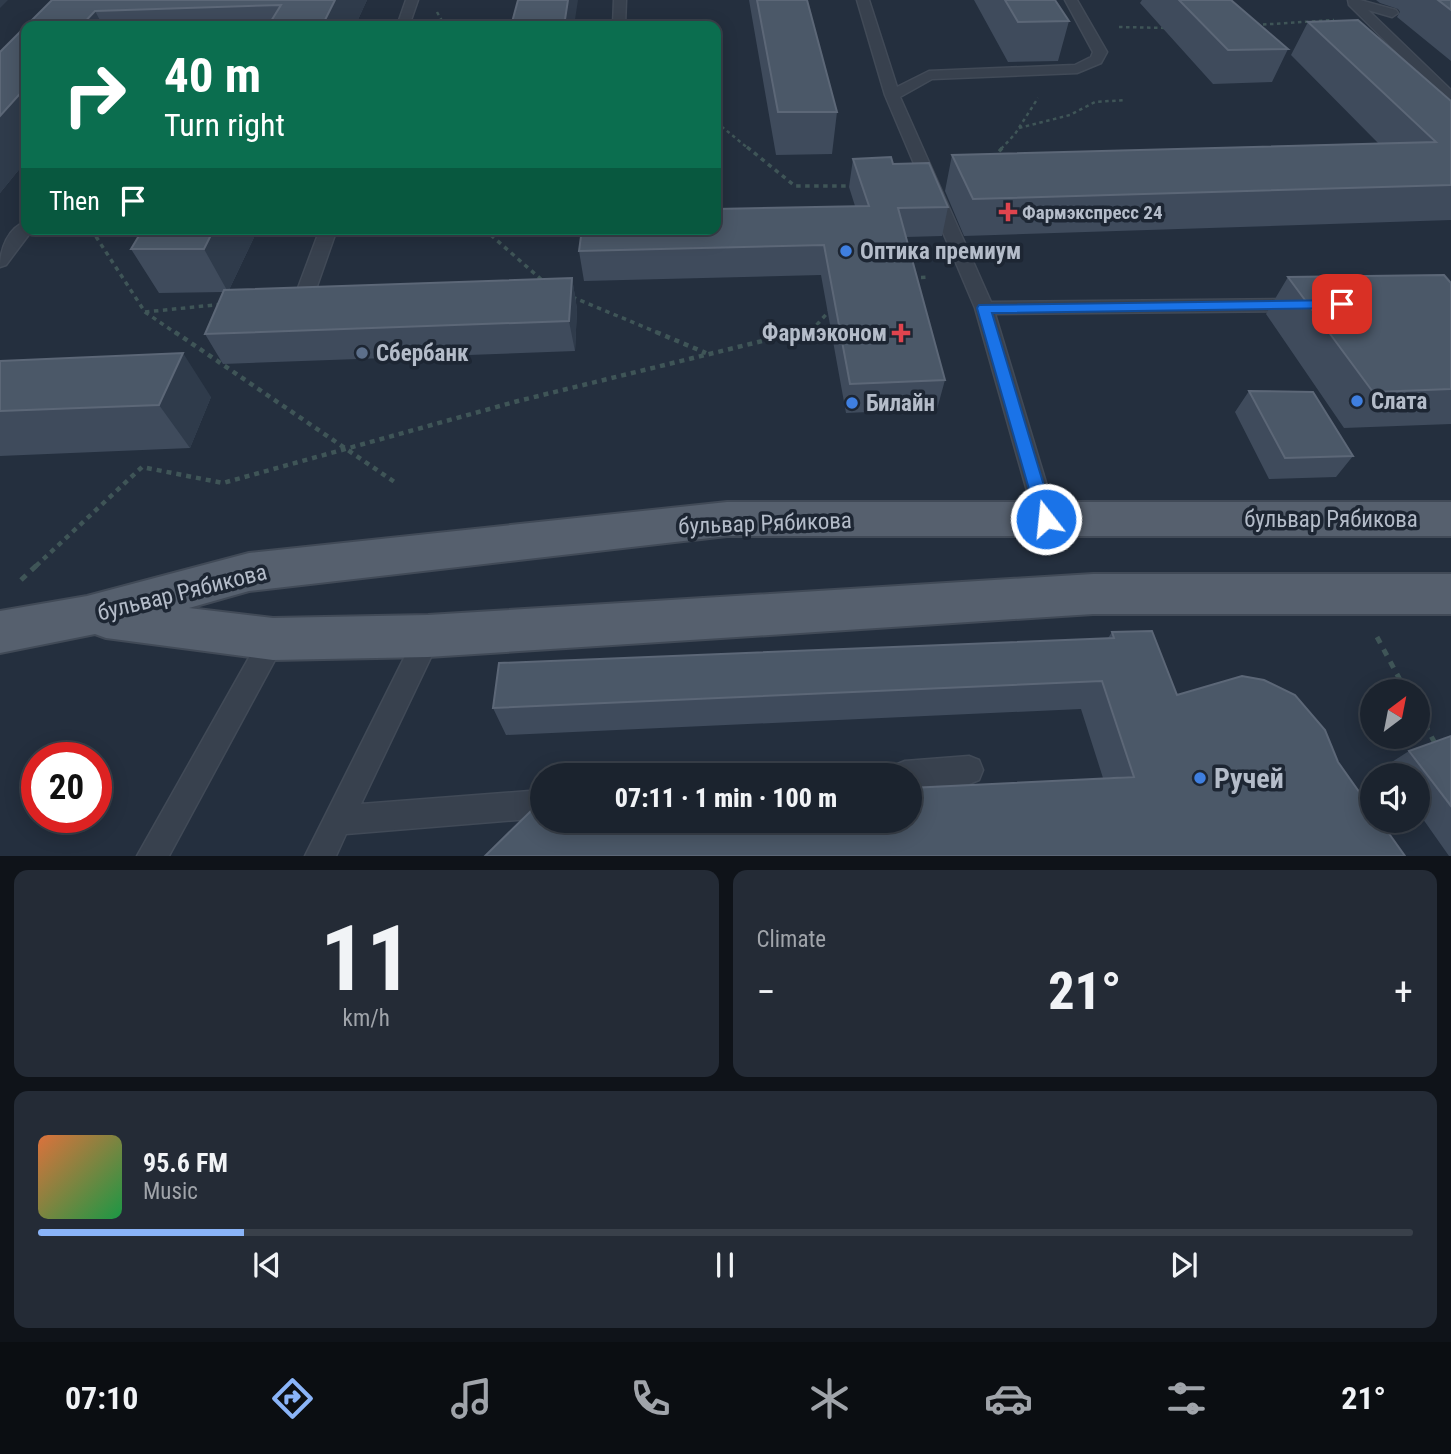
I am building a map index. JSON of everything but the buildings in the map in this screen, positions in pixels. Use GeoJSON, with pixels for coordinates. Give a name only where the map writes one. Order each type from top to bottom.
{"type":"FeatureCollection","features":[{"type":"Feature","properties":{"kind":"main road","name":"бульвар Рябикова"},"geometry":{"type":"LineString","coordinates":[[0,632],[87,616],[249,572],[727,520],[1451,519]]}},
{"type":"Feature","properties":{"kind":"main road","name":"бульвар Рябикова"},"geometry":{"type":"LineString","coordinates":[[87,616],[273,639],[428,636],[1093,594],[1451,594]]}},
{"type":"Feature","properties":{"kind":"lane"},"geometry":{"type":"LineString","coordinates":[[405,21],[412,0]]}},
{"type":"Feature","properties":{"kind":"lane"},"geometry":{"type":"LineString","coordinates":[[619,21],[620,0]]}},
{"type":"Feature","properties":{"kind":"lane"},"geometry":{"type":"LineString","coordinates":[[863,0],[892,96],[984,308],[1046,519]]}},
{"type":"Feature","properties":{"kind":"lane"},"geometry":{"type":"LineString","coordinates":[[892,96],[929,75],[1077,69],[1096,60],[1100,52],[1071,0]]}},
{"type":"Feature","properties":{"kind":"lane"},"geometry":{"type":"LineString","coordinates":[[1351,1],[1392,13]]}},
{"type":"Feature","properties":{"kind":"lane"},"geometry":{"type":"LineString","coordinates":[[1351,1],[1451,98]]}},
{"type":"Feature","properties":{"kind":"lane"},"geometry":{"type":"LineString","coordinates":[[0,261],[21,234]]}},
{"type":"Feature","properties":{"kind":"lane"},"geometry":{"type":"LineString","coordinates":[[326,235],[304,296],[345,294]]}},
{"type":"Feature","properties":{"kind":"lane"},"geometry":{"type":"LineString","coordinates":[[984,308],[1315,305]]}},
{"type":"Feature","properties":{"kind":"lane"},"geometry":{"type":"LineString","coordinates":[[320,856],[428,636]]}},
{"type":"Feature","properties":{"kind":"lane"},"geometry":{"type":"LineString","coordinates":[[152,856],[273,639]]}},
{"type":"Feature","properties":{"kind":"lane"},"geometry":{"type":"LineString","coordinates":[[922,774],[969,770]]}},
{"type":"Feature","properties":{"kind":"lane"},"geometry":{"type":"LineString","coordinates":[[338,820],[530,805]]}},
{"type":"Feature","properties":{"kind":"path"},"geometry":{"type":"LineString","coordinates":[[1252,25],[1369,18]]}},
{"type":"Feature","properties":{"kind":"path"},"geometry":{"type":"LineString","coordinates":[[1087,26],[1174,29]]}},
{"type":"Feature","properties":{"kind":"path"},"geometry":{"type":"LineString","coordinates":[[989,163],[1018,129],[1036,100],[1077,69]]}},
{"type":"Feature","properties":{"kind":"path"},"geometry":{"type":"LineString","coordinates":[[1018,129],[1070,115],[1095,102],[1126,100]]}},
{"type":"Feature","properties":{"kind":"path"},"geometry":{"type":"LineString","coordinates":[[721,126],[795,186],[862,186]]}},
{"type":"Feature","properties":{"kind":"path"},"geometry":{"type":"LineString","coordinates":[[95,235],[145,312],[396,484]]}},
{"type":"Feature","properties":{"kind":"path"},"geometry":{"type":"LineString","coordinates":[[491,235],[551,288]]}},
{"type":"Feature","properties":{"kind":"path"},"geometry":{"type":"LineString","coordinates":[[901,278],[928,277]]}},
{"type":"Feature","properties":{"kind":"path"},"geometry":{"type":"LineString","coordinates":[[563,293],[706,354]]}},
{"type":"Feature","properties":{"kind":"path"},"geometry":{"type":"LineString","coordinates":[[20,580],[142,467],[223,483],[518,401],[813,329],[841,299]]}},
{"type":"Feature","properties":{"kind":"path"},"geometry":{"type":"LineString","coordinates":[[145,312],[225,304]]}},
{"type":"Feature","properties":{"kind":"path"},"geometry":{"type":"LineString","coordinates":[[1430,734],[1438,748]]}},
{"type":"Feature","properties":{"kind":"place","name":"Фармэкспресс 24"},"geometry":{"type":"Point","coordinates":[1008,212]}},
{"type":"Feature","properties":{"kind":"place","name":"Оптика премиум"},"geometry":{"type":"Point","coordinates":[846,251]}},
{"type":"Feature","properties":{"kind":"place","name":"Фармэконом"},"geometry":{"type":"Point","coordinates":[901,333]}},
{"type":"Feature","properties":{"kind":"place","name":"Сбербанк"},"geometry":{"type":"Point","coordinates":[362,353]}},
{"type":"Feature","properties":{"kind":"place","name":"Слата"},"geometry":{"type":"Point","coordinates":[1357,401]}},
{"type":"Feature","properties":{"kind":"place","name":"Билайн"},"geometry":{"type":"Point","coordinates":[852,403]}},
{"type":"Feature","properties":{"kind":"place","name":"Ручей"},"geometry":{"type":"Point","coordinates":[1200,778]}},
{"type":"Feature","properties":{"kind":"route"},"geometry":{"type":"LineString","coordinates":[[1046,519],[984,308],[1342,304]]}}]}
